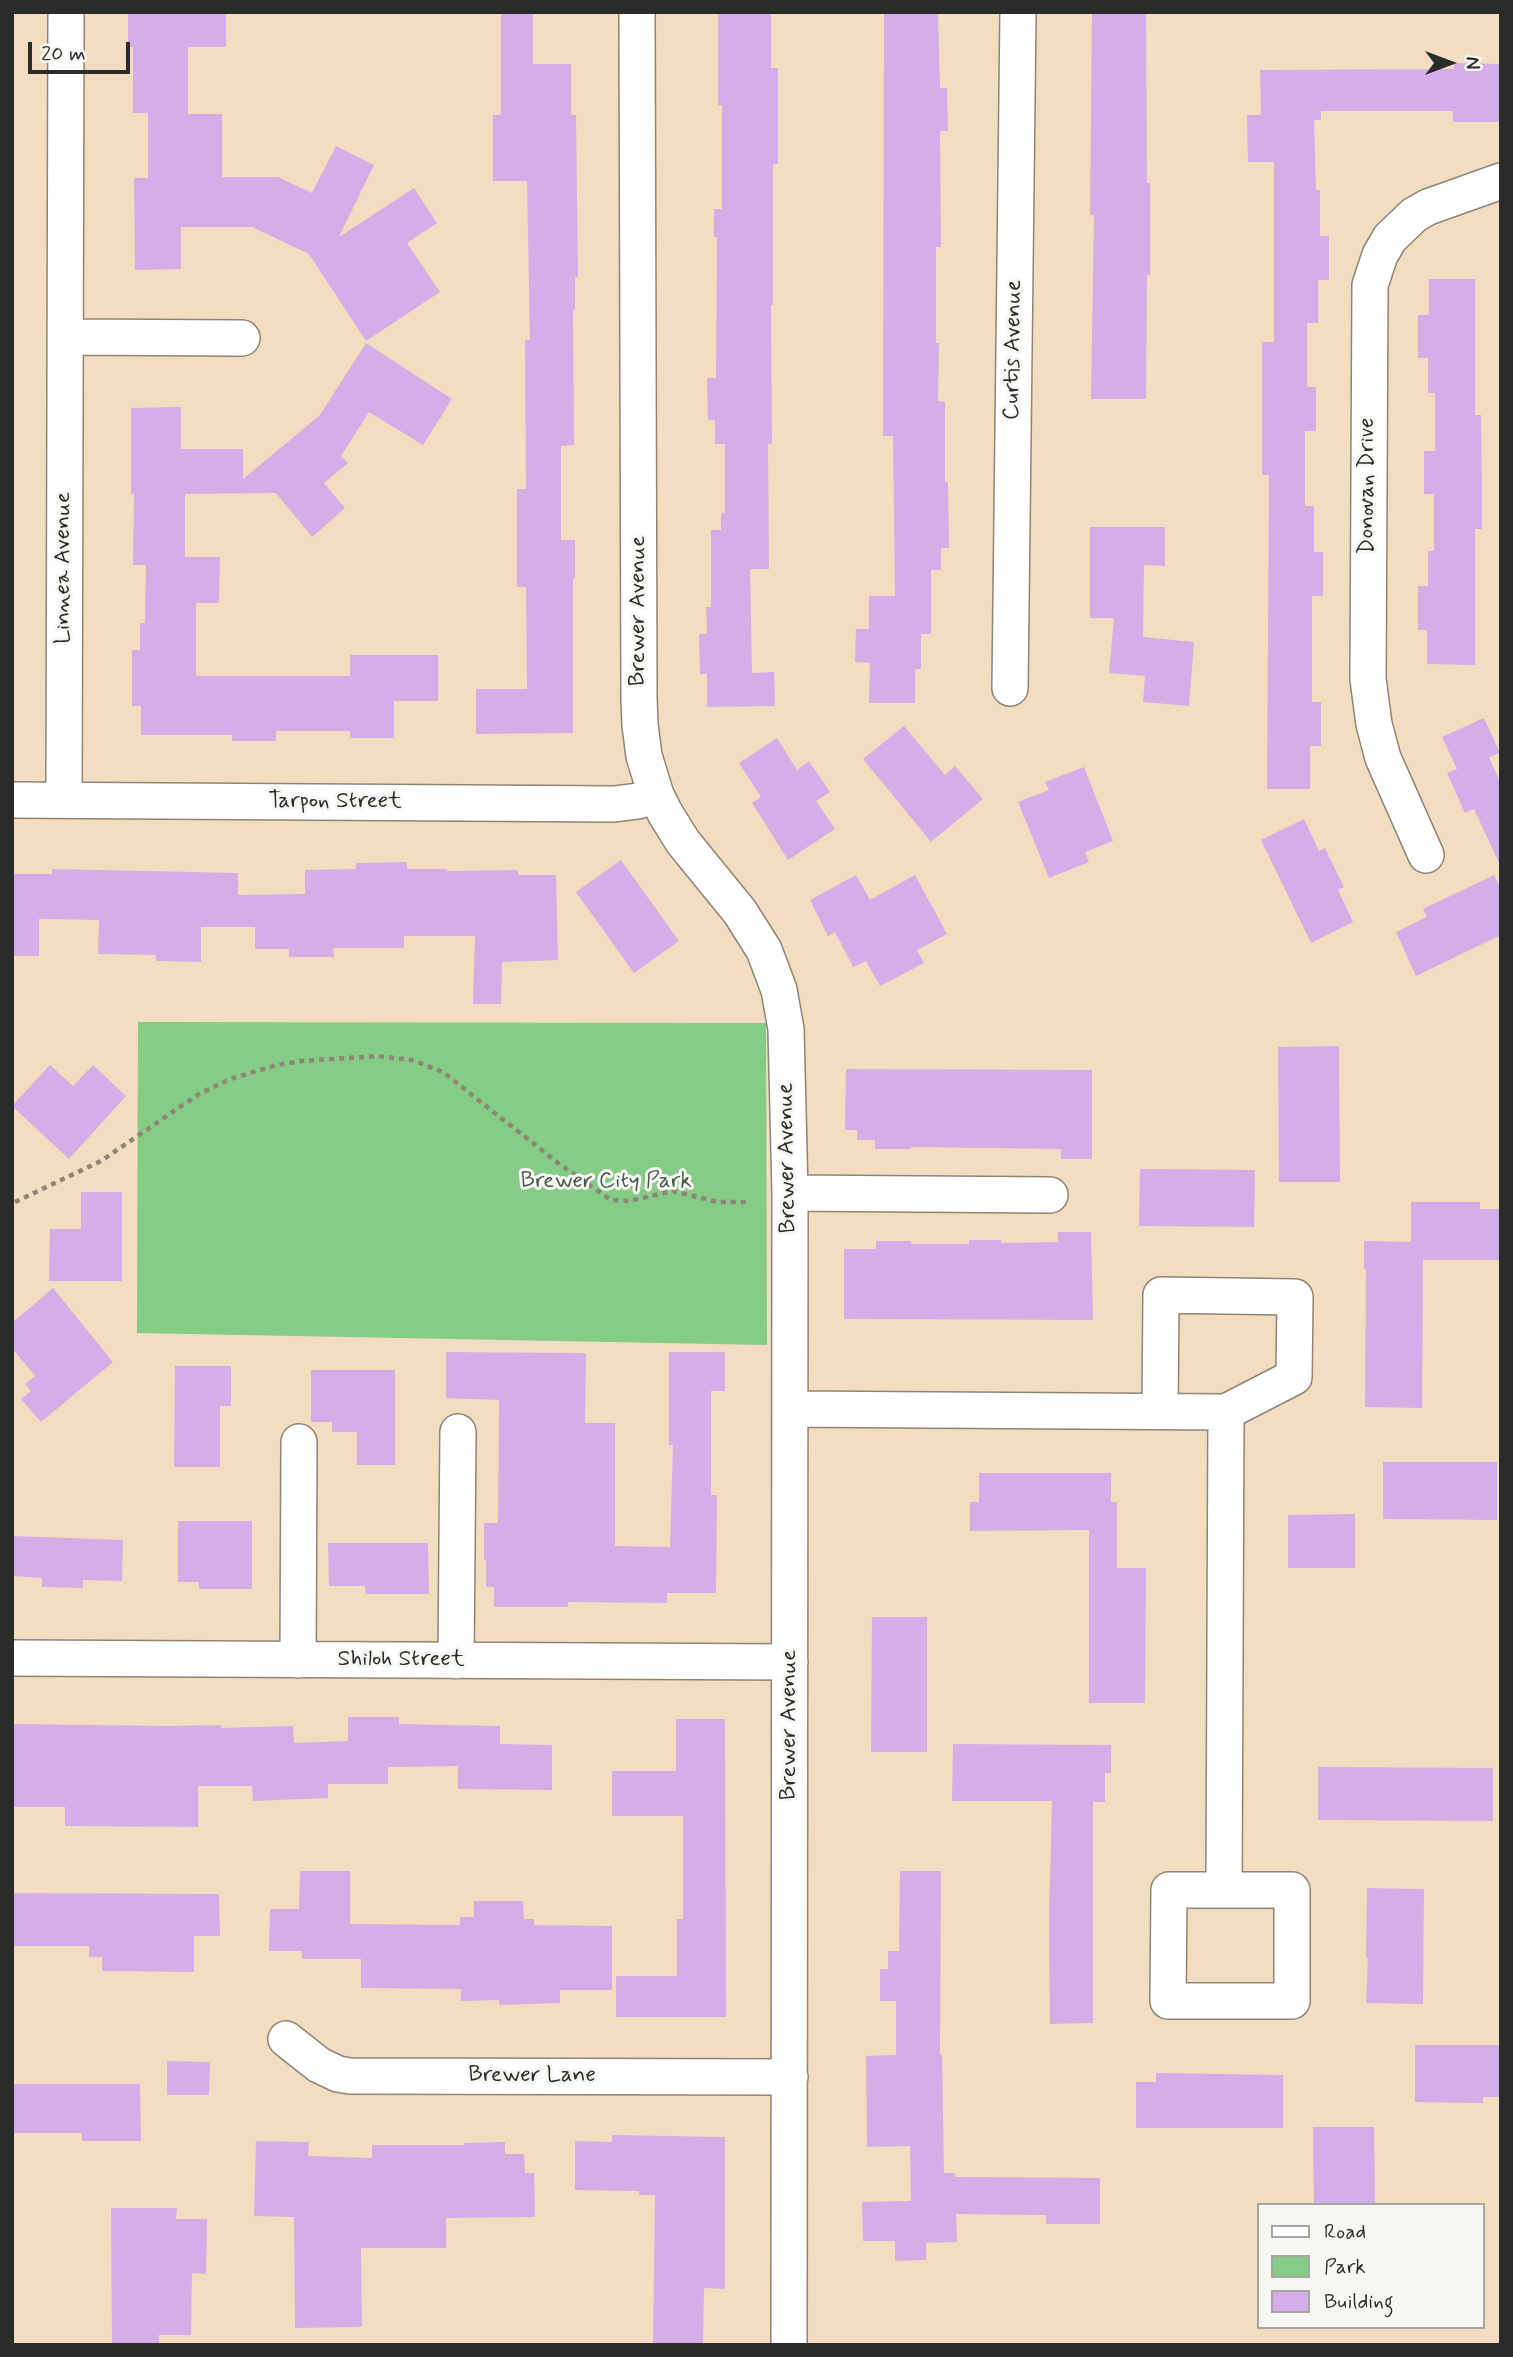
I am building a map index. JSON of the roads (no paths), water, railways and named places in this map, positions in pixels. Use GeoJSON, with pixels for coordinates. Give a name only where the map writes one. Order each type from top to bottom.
{"type":"FeatureCollection","features":[{"type":"Feature","properties":{"kind":"street","name":"Linnea Avenue"},"geometry":{"type":"LineString","coordinates":[[64,799],[66,12]]}},
{"type":"Feature","properties":{"kind":"street","name":"Brewer Avenue"},"geometry":{"type":"LineString","coordinates":[[637,12],[640,711],[645,756],[656,795],[683,842],[747,921],[772,967],[786,1029],[790,1193],[789,2345]]}},
{"type":"Feature","properties":{"kind":"street","name":"Curtis Avenue"},"geometry":{"type":"LineString","coordinates":[[1010,688],[1018,12]]}},
{"type":"Feature","properties":{"kind":"street","name":"Donovan Drive"},"geometry":{"type":"LineString","coordinates":[[1426,855],[1383,758],[1374,724],[1368,679],[1370,285],[1380,255],[1390,237],[1414,215],[1428,207],[1501,181]]}},
{"type":"Feature","properties":{"kind":"street"},"geometry":{"type":"LineString","coordinates":[[65,337],[242,338]]}},
{"type":"Feature","properties":{"kind":"street","name":"Tarpon Street"},"geometry":{"type":"LineString","coordinates":[[12,800],[614,804],[656,795]]}},
{"type":"Feature","properties":{"kind":"street"},"geometry":{"type":"LineString","coordinates":[[790,1193],[1050,1195]]}},
{"type":"Feature","properties":{"kind":"street"},"geometry":{"type":"LineString","coordinates":[[790,1409],[1226,1412],[1294,1377],[1295,1297],[1161,1295],[1160,1411]]}},
{"type":"Feature","properties":{"kind":"street"},"geometry":{"type":"LineString","coordinates":[[1224,1890],[1226,1412]]}},
{"type":"Feature","properties":{"kind":"street"},"geometry":{"type":"LineString","coordinates":[[456,1661],[458,1432]]}},
{"type":"Feature","properties":{"kind":"street"},"geometry":{"type":"LineString","coordinates":[[298,1660],[299,1442]]}},
{"type":"Feature","properties":{"kind":"street","name":"Shiloh Street"},"geometry":{"type":"LineString","coordinates":[[12,1658],[790,1662]]}},
{"type":"Feature","properties":{"kind":"street"},"geometry":{"type":"LineString","coordinates":[[1169,1890],[1224,1890],[1292,1890],[1292,2001],[1168,2001],[1169,1890]]}},
{"type":"Feature","properties":{"kind":"street","name":"Brewer Lane"},"geometry":{"type":"LineString","coordinates":[[286,2039],[319,2065],[338,2074],[351,2076],[790,2077]]}},
{"type":"Feature","properties":{"kind":"park label","name":"Brewer City Park"},"geometry":{"type":"Point","coordinates":[606,1182]}}]}
